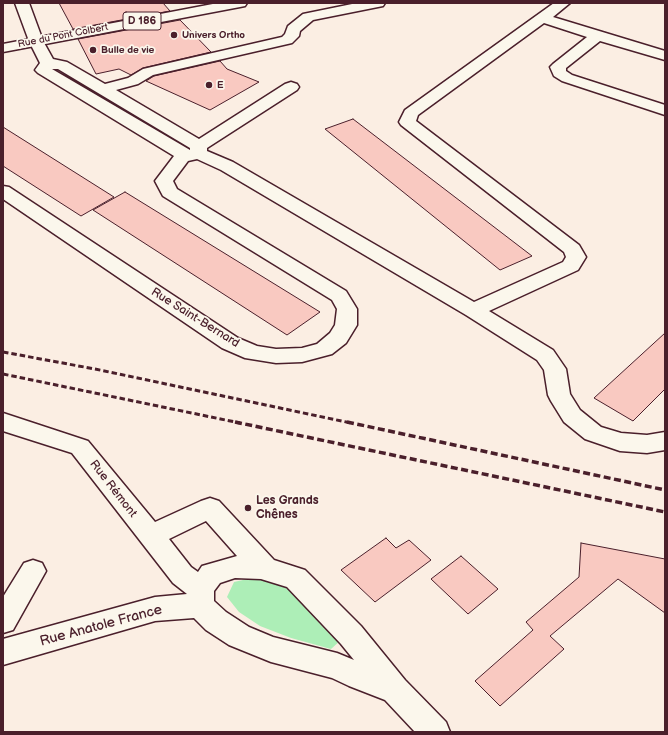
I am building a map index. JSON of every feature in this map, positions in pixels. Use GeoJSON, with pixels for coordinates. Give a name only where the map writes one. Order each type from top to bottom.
{"type":"FeatureCollection","features":[{"type":"Feature","properties":{"kind":"street"},"geometry":{"type":"LineString","coordinates":[[22,3],[36,41],[48,63]]}},
{"type":"Feature","properties":{"kind":"street","name":"Rue du Pont Colbert"},"geometry":{"type":"LineString","coordinates":[[3,48],[240,3]]}},
{"type":"Feature","properties":{"kind":"street"},"geometry":{"type":"LineString","coordinates":[[104,90],[112,86],[133,81],[148,72],[288,40],[292,36],[293,29],[308,17],[378,3]]}},
{"type":"Feature","properties":{"kind":"street"},"geometry":{"type":"LineString","coordinates":[[473,310],[571,266],[576,257],[572,249],[429,140],[408,122],[411,113],[563,3]]}},
{"type":"Feature","properties":{"kind":"street"},"geometry":{"type":"LineString","coordinates":[[542,18],[598,35],[661,50]]}},
{"type":"Feature","properties":{"kind":"street"},"geometry":{"type":"LineString","coordinates":[[598,35],[558,67],[559,73],[567,78],[665,110]]}},
{"type":"Feature","properties":{"kind":"street"},"geometry":{"type":"LineString","coordinates":[[48,63],[62,65],[104,90],[193,152]]}},
{"type":"Feature","properties":{"kind":"street"},"geometry":{"type":"LineString","coordinates":[[48,63],[43,70],[193,152],[227,166],[473,310],[545,354],[555,369],[559,395],[572,416],[593,433],[620,442],[647,444],[665,441]]}},
{"type":"Feature","properties":{"kind":"street"},"geometry":{"type":"LineString","coordinates":[[193,152],[291,87]]}},
{"type":"Feature","properties":{"kind":"street","name":"Rue Saint-Bernard"},"geometry":{"type":"LineString","coordinates":[[3,191],[230,343],[253,353],[276,356],[302,355],[324,349],[338,338],[346,325],[347,309],[339,296],[169,192],[164,181],[193,152]]}},
{"type":"Feature","properties":{"kind":"street","name":"Rue Rémont"},"geometry":{"type":"LineString","coordinates":[[3,422],[80,447],[200,597],[216,621],[240,636],[265,647],[337,666],[359,677],[395,690]]}},
{"type":"Feature","properties":{"kind":"street"},"geometry":{"type":"LineString","coordinates":[[150,536],[210,508],[265,569]]}},
{"type":"Feature","properties":{"kind":"street","name":"Rue Rémont"},"geometry":{"type":"LineString","coordinates":[[200,597],[211,574],[235,567],[265,569],[296,578],[351,635],[395,690],[435,732]]}},
{"type":"Feature","properties":{"kind":"street"},"geometry":{"type":"LineString","coordinates":[[4,615],[33,571]]}},
{"type":"Feature","properties":{"kind":"street","name":"Rue Anatole France"},"geometry":{"type":"LineString","coordinates":[[3,652],[200,597]]}},
{"type":"Feature","properties":{"kind":"green space"},"geometry":{"type":"Polygon","coordinates":[[[252,578],[277,583],[300,596],[341,640],[331,649],[291,638],[260,626],[239,612],[227,597],[234,582],[252,578]]]}},
{"type":"Feature","properties":{"kind":"building"},"geometry":{"type":"Polygon","coordinates":[[[59,3],[163,3],[170,11],[73,29],[59,3]]]}},
{"type":"Feature","properties":{"kind":"building"},"geometry":{"type":"Polygon","coordinates":[[[180,20],[211,52],[143,68],[131,75],[119,69],[96,74],[78,39],[180,20]]]}},
{"type":"Feature","properties":{"kind":"building","name":"E"},"geometry":{"type":"Polygon","coordinates":[[[220,61],[227,69],[259,82],[210,110],[146,81],[154,76],[220,61]]]}},
{"type":"Feature","properties":{"kind":"building"},"geometry":{"type":"Polygon","coordinates":[[[353,119],[532,256],[500,270],[325,129],[353,119]]]}},
{"type":"Feature","properties":{"kind":"building"},"geometry":{"type":"Polygon","coordinates":[[[3,127],[114,197],[81,216],[3,166],[3,127]]]}},
{"type":"Feature","properties":{"kind":"building"},"geometry":{"type":"Polygon","coordinates":[[[125,192],[320,312],[287,335],[93,210],[125,192]]]}},
{"type":"Feature","properties":{"kind":"building"},"geometry":{"type":"Polygon","coordinates":[[[665,333],[665,389],[633,421],[594,398],[665,333]]]}},
{"type":"Feature","properties":{"kind":"building"},"geometry":{"type":"Polygon","coordinates":[[[386,538],[396,548],[409,540],[431,560],[375,602],[341,570],[386,538]]]}},
{"type":"Feature","properties":{"kind":"building"},"geometry":{"type":"Polygon","coordinates":[[[581,543],[665,559],[665,613],[618,579],[550,636],[564,649],[500,706],[475,681],[533,630],[526,622],[579,577],[581,543]]]}},
{"type":"Feature","properties":{"kind":"building"},"geometry":{"type":"Polygon","coordinates":[[[461,556],[498,589],[468,614],[431,579],[461,556]]]}},
{"type":"Feature","properties":{"kind":"railway"},"geometry":{"type":"LineString","coordinates":[[3,352],[95,369],[351,423]]}},
{"type":"Feature","properties":{"kind":"railway"},"geometry":{"type":"LineString","coordinates":[[3,374],[240,423]]}},
{"type":"Feature","properties":{"kind":"railway"},"geometry":{"type":"LineString","coordinates":[[235,422],[665,512]]}},
{"type":"Feature","properties":{"kind":"railway"},"geometry":{"type":"LineString","coordinates":[[347,422],[665,490]]}},
{"type":"Feature","properties":{"kind":"place","name":"Univers Ortho"},"geometry":{"type":"Point","coordinates":[174,35]}},
{"type":"Feature","properties":{"kind":"place","name":"Bulle de vie"},"geometry":{"type":"Point","coordinates":[93,50]}},
{"type":"Feature","properties":{"kind":"place","name":"E"},"geometry":{"type":"Point","coordinates":[209,85]}},
{"type":"Feature","properties":{"kind":"place","name":"Les Grands Chênes"},"geometry":{"type":"Point","coordinates":[248,508]}}]}
